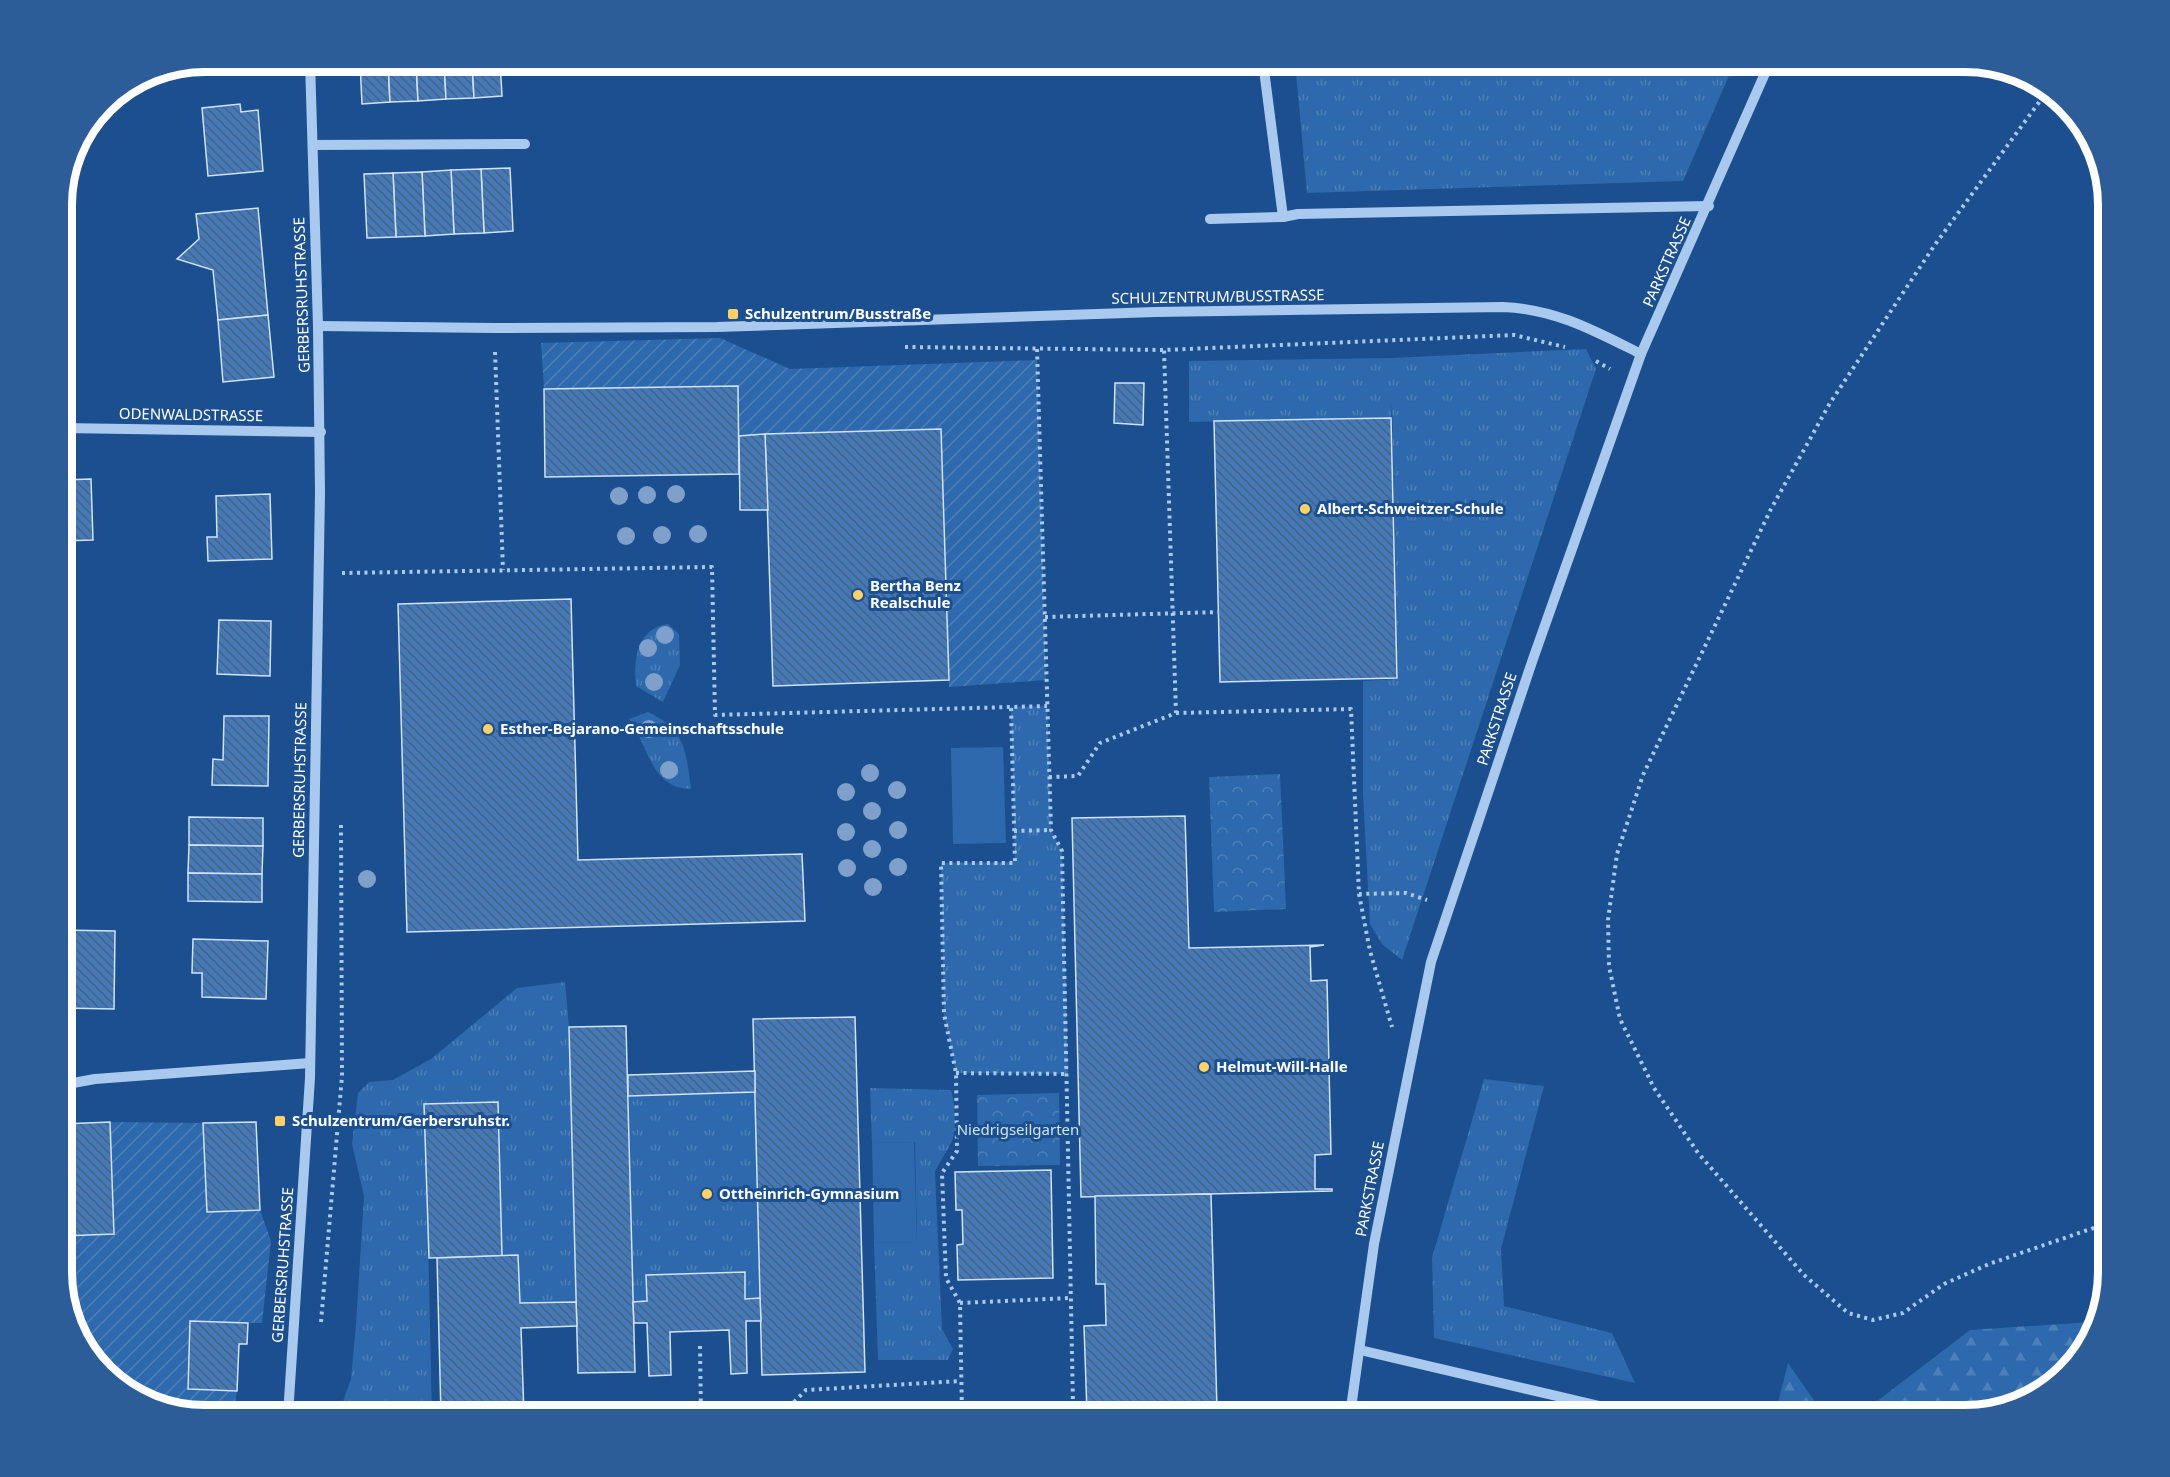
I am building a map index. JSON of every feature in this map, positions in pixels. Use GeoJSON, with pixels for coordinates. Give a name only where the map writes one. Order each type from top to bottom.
{"type":"FeatureCollection","features":[{"type":"Feature","properties":{"kind":"street","name":"GERBERSRUHSTRASSE"},"geometry":{"type":"LineString","coordinates":[[289,1405],[310,1063],[321,432],[310,72]]}},
{"type":"Feature","properties":{"kind":"street"},"geometry":{"type":"LineString","coordinates":[[1264,72],[1283,217]]}},
{"type":"Feature","properties":{"kind":"street","name":"PARKSTRASSE"},"geometry":{"type":"LineString","coordinates":[[1352,1405],[1374,1244],[1431,962],[1529,670],[1641,354],[1709,206],[1766,72]]}},
{"type":"Feature","properties":{"kind":"street"},"geometry":{"type":"LineString","coordinates":[[313,145],[525,144]]}},
{"type":"Feature","properties":{"kind":"street"},"geometry":{"type":"LineString","coordinates":[[1210,219],[1283,217],[1298,214],[1709,206]]}},
{"type":"Feature","properties":{"kind":"street","name":"SCHULZENTRUM/BUSSTRASSE"},"geometry":{"type":"LineString","coordinates":[[318,326],[717,327],[1155,312],[1503,307],[1532,308],[1564,317],[1641,354]]}},
{"type":"Feature","properties":{"kind":"street","name":"ODENWALDSTRASSE"},"geometry":{"type":"LineString","coordinates":[[72,428],[321,432]]}},
{"type":"Feature","properties":{"kind":"street"},"geometry":{"type":"LineString","coordinates":[[72,1083],[95,1079],[310,1063]]}},
{"type":"Feature","properties":{"kind":"street"},"geometry":{"type":"LineString","coordinates":[[1360,1350],[1595,1405]]}},
{"type":"Feature","properties":{"kind":"path"},"geometry":{"type":"LineString","coordinates":[[2043,97],[1928,256],[1830,403],[1772,509],[1643,775],[1617,854],[1608,920],[1609,966],[1620,1018],[1654,1088],[1698,1153],[1804,1275],[1848,1313],[1873,1320],[1903,1313],[1944,1284],[1989,1264],[2098,1227]]}},
{"type":"Feature","properties":{"kind":"path"},"geometry":{"type":"LineString","coordinates":[[494,328],[503,570]]}},
{"type":"Feature","properties":{"kind":"path"},"geometry":{"type":"LineString","coordinates":[[895,347],[1164,350],[1514,335],[1577,350]]}},
{"type":"Feature","properties":{"kind":"path"},"geometry":{"type":"LineString","coordinates":[[1037,349],[1051,830],[1062,851],[1073,1405]]}},
{"type":"Feature","properties":{"kind":"path"},"geometry":{"type":"LineString","coordinates":[[1164,350],[1176,713]]}},
{"type":"Feature","properties":{"kind":"path"},"geometry":{"type":"LineString","coordinates":[[1586,355],[1632,381]]}},
{"type":"Feature","properties":{"kind":"path"},"geometry":{"type":"LineString","coordinates":[[342,573],[712,567],[715,715],[1047,706]]}},
{"type":"Feature","properties":{"kind":"path"},"geometry":{"type":"LineString","coordinates":[[1045,617],[1219,612]]}},
{"type":"Feature","properties":{"kind":"path"},"geometry":{"type":"LineString","coordinates":[[962,1405],[960,1303],[946,1278],[942,1173],[957,1150],[956,1072],[944,1014],[941,863],[1015,863],[1011,707]]}},
{"type":"Feature","properties":{"kind":"path"},"geometry":{"type":"LineString","coordinates":[[1049,777],[1078,777],[1100,743],[1176,713],[1351,709],[1359,894],[1370,951],[1390,1023],[1411,1062]]}},
{"type":"Feature","properties":{"kind":"path"},"geometry":{"type":"LineString","coordinates":[[1014,831],[1051,830]]}},
{"type":"Feature","properties":{"kind":"path"},"geometry":{"type":"LineString","coordinates":[[1359,894],[1406,893],[1450,907]]}},
{"type":"Feature","properties":{"kind":"path"},"geometry":{"type":"LineString","coordinates":[[956,1072],[1068,1074]]}},
{"type":"Feature","properties":{"kind":"path"},"geometry":{"type":"LineString","coordinates":[[960,1303],[1070,1298]]}},
{"type":"Feature","properties":{"kind":"path"},"geometry":{"type":"LineString","coordinates":[[700,1346],[701,1405]]}},
{"type":"Feature","properties":{"kind":"path"},"geometry":{"type":"LineString","coordinates":[[791,1405],[806,1390],[961,1381]]}},
{"type":"Feature","properties":{"kind":"green space"},"geometry":{"type":"Polygon","coordinates":[[[1296,72],[1731,72],[1683,181],[1307,193],[1296,72]]]}},
{"type":"Feature","properties":{"kind":"green space"},"geometry":{"type":"Polygon","coordinates":[[[720,338],[790,369],[1037,360],[1046,680],[949,687],[941,429],[739,436],[737,386],[544,389],[541,343],[720,338]]]}},
{"type":"Feature","properties":{"kind":"green space"},"geometry":{"type":"Polygon","coordinates":[[[1586,349],[1596,369],[1402,960],[1382,944],[1370,924],[1363,794],[1363,681],[1398,679],[1392,404],[1391,418],[1189,422],[1189,361],[1391,358],[1586,349]]]}},
{"type":"Feature","properties":{"kind":"green space"},"geometry":{"type":"Polygon","coordinates":[[[668,624],[679,634],[680,665],[663,702],[636,686],[635,666],[643,639],[658,627],[668,624]]]}},
{"type":"Feature","properties":{"kind":"green space"},"geometry":{"type":"Polygon","coordinates":[[[1047,706],[1051,830],[1062,851],[1068,1074],[956,1073],[944,1014],[941,863],[1015,862],[1011,707],[1047,706]]]}},
{"type":"Feature","properties":{"kind":"green space"},"geometry":{"type":"Polygon","coordinates":[[[648,712],[661,719],[677,734],[688,763],[691,789],[677,787],[667,781],[652,764],[629,719],[648,712]]]}},
{"type":"Feature","properties":{"kind":"green space"},"geometry":{"type":"Polygon","coordinates":[[[1003,747],[1006,843],[953,844],[951,748],[1003,747]]]}},
{"type":"Feature","properties":{"kind":"green space"},"geometry":{"type":"Polygon","coordinates":[[[1280,774],[1286,909],[1214,912],[1209,777],[1280,774]]]}},
{"type":"Feature","properties":{"kind":"green space"},"geometry":{"type":"Polygon","coordinates":[[[565,982],[569,1027],[576,1302],[520,1303],[518,1256],[502,1256],[498,1102],[425,1104],[432,1405],[342,1405],[351,1379],[364,1196],[352,1144],[358,1093],[369,1082],[393,1080],[431,1059],[517,988],[565,982]]]}},
{"type":"Feature","properties":{"kind":"green space"},"geometry":{"type":"Polygon","coordinates":[[[1484,1079],[1544,1086],[1501,1249],[1504,1306],[1612,1333],[1635,1383],[1434,1338],[1432,1258],[1484,1079]]]}},
{"type":"Feature","properties":{"kind":"green space"},"geometry":{"type":"Polygon","coordinates":[[[870,1088],[951,1090],[955,1114],[953,1138],[935,1172],[942,1329],[953,1349],[948,1360],[878,1360],[874,1243],[917,1242],[915,1142],[872,1143],[870,1088]]]}},
{"type":"Feature","properties":{"kind":"green space"},"geometry":{"type":"Polygon","coordinates":[[[755,1092],[760,1298],[745,1299],[745,1272],[647,1275],[647,1301],[633,1302],[628,1096],[755,1092]]]}},
{"type":"Feature","properties":{"kind":"green space","name":"Niedrigseilgarten"},"geometry":{"type":"Polygon","coordinates":[[[1059,1093],[1060,1165],[978,1166],[977,1095],[1059,1093]]]}},
{"type":"Feature","properties":{"kind":"green space"},"geometry":{"type":"Polygon","coordinates":[[[110,1122],[203,1123],[260,1210],[271,1241],[262,1323],[190,1322],[187,1390],[237,1391],[235,1405],[197,1405],[162,1398],[131,1383],[117,1372],[100,1353],[79,1315],[72,1280],[72,1236],[114,1234],[110,1122]]]}},
{"type":"Feature","properties":{"kind":"green space"},"geometry":{"type":"Polygon","coordinates":[[[914,1142],[917,1242],[874,1243],[872,1143],[914,1142]]]}},
{"type":"Feature","properties":{"kind":"green space"},"geometry":{"type":"Polygon","coordinates":[[[2088,1322],[2076,1346],[2053,1372],[2039,1383],[2008,1398],[1973,1405],[1872,1405],[1970,1330],[2088,1322]]]}},
{"type":"Feature","properties":{"kind":"green space"},"geometry":{"type":"Polygon","coordinates":[[[1788,1363],[1817,1405],[1778,1405],[1788,1363]]]}},
{"type":"Feature","properties":{"kind":"building"},"geometry":{"type":"Polygon","coordinates":[[[360,72],[388,72],[390,102],[362,104],[360,72]]]}},
{"type":"Feature","properties":{"kind":"building"},"geometry":{"type":"Polygon","coordinates":[[[388,72],[417,72],[418,101],[390,102],[388,72]]]}},
{"type":"Feature","properties":{"kind":"building"},"geometry":{"type":"Polygon","coordinates":[[[417,72],[445,72],[446,99],[418,101],[417,72]]]}},
{"type":"Feature","properties":{"kind":"building"},"geometry":{"type":"Polygon","coordinates":[[[445,72],[473,72],[474,98],[446,99],[445,72]]]}},
{"type":"Feature","properties":{"kind":"building"},"geometry":{"type":"Polygon","coordinates":[[[473,72],[501,72],[502,96],[474,98],[473,72]]]}},
{"type":"Feature","properties":{"kind":"building"},"geometry":{"type":"Polygon","coordinates":[[[240,104],[241,112],[258,110],[263,171],[208,176],[202,108],[240,104]]]}},
{"type":"Feature","properties":{"kind":"building"},"geometry":{"type":"Polygon","coordinates":[[[510,168],[513,231],[484,233],[481,169],[510,168]]]}},
{"type":"Feature","properties":{"kind":"building"},"geometry":{"type":"Polygon","coordinates":[[[481,169],[484,233],[454,234],[451,170],[481,169]]]}},
{"type":"Feature","properties":{"kind":"building"},"geometry":{"type":"Polygon","coordinates":[[[451,170],[454,234],[425,236],[422,172],[451,170]]]}},
{"type":"Feature","properties":{"kind":"building"},"geometry":{"type":"Polygon","coordinates":[[[422,172],[425,236],[396,237],[393,173],[422,172]]]}},
{"type":"Feature","properties":{"kind":"building"},"geometry":{"type":"Polygon","coordinates":[[[393,173],[396,237],[367,238],[364,174],[393,173]]]}},
{"type":"Feature","properties":{"kind":"building"},"geometry":{"type":"Polygon","coordinates":[[[258,208],[268,315],[218,320],[213,270],[177,259],[199,239],[196,214],[258,208]]]}},
{"type":"Feature","properties":{"kind":"building"},"geometry":{"type":"Polygon","coordinates":[[[268,315],[274,377],[223,382],[218,320],[268,315]]]}},
{"type":"Feature","properties":{"kind":"building"},"geometry":{"type":"Polygon","coordinates":[[[1115,383],[1144,383],[1143,425],[1114,423],[1115,383]]]}},
{"type":"Feature","properties":{"kind":"building"},"geometry":{"type":"Polygon","coordinates":[[[738,386],[739,474],[545,477],[544,389],[738,386]]]}},
{"type":"Feature","properties":{"kind":"building","name":"Albert-Schweitzer-Schule"},"geometry":{"type":"Polygon","coordinates":[[[1391,418],[1397,678],[1220,682],[1214,421],[1391,418]]]}},
{"type":"Feature","properties":{"kind":"building","name":"Bertha Benz Realschule"},"geometry":{"type":"Polygon","coordinates":[[[941,429],[949,680],[773,686],[765,434],[941,429]]]}},
{"type":"Feature","properties":{"kind":"building"},"geometry":{"type":"Polygon","coordinates":[[[765,434],[768,510],[740,510],[739,436],[765,434]]]}},
{"type":"Feature","properties":{"kind":"building"},"geometry":{"type":"Polygon","coordinates":[[[91,479],[93,540],[72,541],[72,480],[91,479]]]}},
{"type":"Feature","properties":{"kind":"building"},"geometry":{"type":"Polygon","coordinates":[[[270,494],[272,559],[208,561],[207,537],[217,537],[216,496],[270,494]]]}},
{"type":"Feature","properties":{"kind":"building","name":"Esther-Bejarano-Gemeinschaftsschule"},"geometry":{"type":"Polygon","coordinates":[[[571,599],[578,860],[802,854],[805,921],[407,932],[398,604],[571,599]]]}},
{"type":"Feature","properties":{"kind":"building"},"geometry":{"type":"Polygon","coordinates":[[[219,620],[271,621],[270,676],[217,674],[219,620]]]}},
{"type":"Feature","properties":{"kind":"building"},"geometry":{"type":"Polygon","coordinates":[[[224,716],[269,716],[268,786],[212,785],[213,759],[223,760],[224,716]]]}},
{"type":"Feature","properties":{"kind":"building","name":"Helmut-Will-Halle"},"geometry":{"type":"Polygon","coordinates":[[[1185,816],[1189,948],[1324,945],[1310,947],[1311,981],[1327,980],[1331,1154],[1315,1155],[1315,1189],[1332,1189],[1332,1191],[1081,1197],[1072,818],[1185,816]]]}},
{"type":"Feature","properties":{"kind":"building"},"geometry":{"type":"Polygon","coordinates":[[[189,817],[263,818],[263,846],[189,845],[189,817]]]}},
{"type":"Feature","properties":{"kind":"building"},"geometry":{"type":"Polygon","coordinates":[[[189,845],[263,846],[262,874],[188,873],[189,845]]]}},
{"type":"Feature","properties":{"kind":"building"},"geometry":{"type":"Polygon","coordinates":[[[188,873],[262,874],[262,902],[188,901],[188,873]]]}},
{"type":"Feature","properties":{"kind":"building"},"geometry":{"type":"Polygon","coordinates":[[[72,930],[115,931],[114,1009],[72,1008],[72,930]]]}},
{"type":"Feature","properties":{"kind":"building"},"geometry":{"type":"Polygon","coordinates":[[[193,939],[268,941],[266,999],[202,997],[202,973],[192,973],[193,939]]]}},
{"type":"Feature","properties":{"kind":"building"},"geometry":{"type":"Polygon","coordinates":[[[855,1017],[865,1372],[762,1375],[753,1019],[855,1017]]]}},
{"type":"Feature","properties":{"kind":"building"},"geometry":{"type":"Polygon","coordinates":[[[626,1026],[635,1372],[578,1373],[569,1027],[626,1026]]]}},
{"type":"Feature","properties":{"kind":"building"},"geometry":{"type":"Polygon","coordinates":[[[755,1071],[755,1092],[628,1096],[628,1075],[755,1071]]]}},
{"type":"Feature","properties":{"kind":"building"},"geometry":{"type":"Polygon","coordinates":[[[498,1102],[502,1256],[429,1258],[424,1104],[498,1102]]]}},
{"type":"Feature","properties":{"kind":"building"},"geometry":{"type":"Polygon","coordinates":[[[110,1122],[114,1234],[72,1236],[72,1124],[110,1122]]]}},
{"type":"Feature","properties":{"kind":"building"},"geometry":{"type":"Polygon","coordinates":[[[256,1122],[260,1210],[207,1212],[203,1123],[256,1122]]]}},
{"type":"Feature","properties":{"kind":"building"},"geometry":{"type":"Polygon","coordinates":[[[1051,1170],[1053,1278],[958,1280],[957,1245],[963,1244],[962,1210],[956,1210],[955,1172],[1051,1170]]]}},
{"type":"Feature","properties":{"kind":"building"},"geometry":{"type":"Polygon","coordinates":[[[1211,1194],[1217,1405],[1087,1405],[1084,1326],[1106,1325],[1105,1284],[1096,1284],[1095,1196],[1211,1194]]]}},
{"type":"Feature","properties":{"kind":"building"},"geometry":{"type":"Polygon","coordinates":[[[518,1255],[520,1303],[576,1302],[577,1326],[521,1328],[524,1405],[441,1405],[437,1258],[518,1255]]]}},
{"type":"Feature","properties":{"kind":"building"},"geometry":{"type":"Polygon","coordinates":[[[745,1272],[745,1299],[760,1298],[761,1321],[746,1321],[747,1373],[731,1374],[729,1330],[670,1332],[671,1375],[649,1376],[647,1323],[634,1323],[633,1302],[647,1301],[646,1275],[745,1272]]]}},
{"type":"Feature","properties":{"kind":"building"},"geometry":{"type":"Polygon","coordinates":[[[190,1321],[248,1323],[247,1344],[239,1344],[237,1391],[188,1389],[190,1321]]]}},
{"type":"Feature","properties":{"kind":"place","name":"Schulzentrum/Busstraße"},"geometry":{"type":"Point","coordinates":[733,314]}},
{"type":"Feature","properties":{"kind":"place","name":"Albert-Schweitzer-Schule"},"geometry":{"type":"Point","coordinates":[1305,509]}},
{"type":"Feature","properties":{"kind":"place","name":"Bertha Benz Realschule"},"geometry":{"type":"Point","coordinates":[858,595]}},
{"type":"Feature","properties":{"kind":"place","name":"Esther-Bejarano-Gemeinschaftsschule"},"geometry":{"type":"Point","coordinates":[488,729]}},
{"type":"Feature","properties":{"kind":"place","name":"Helmut-Will-Halle"},"geometry":{"type":"Point","coordinates":[1204,1067]}},
{"type":"Feature","properties":{"kind":"place","name":"Schulzentrum/Gerbersruhstr."},"geometry":{"type":"Point","coordinates":[280,1121]}},
{"type":"Feature","properties":{"kind":"place","name":"Ottheinrich-Gymnasium"},"geometry":{"type":"Point","coordinates":[707,1194]}}]}
